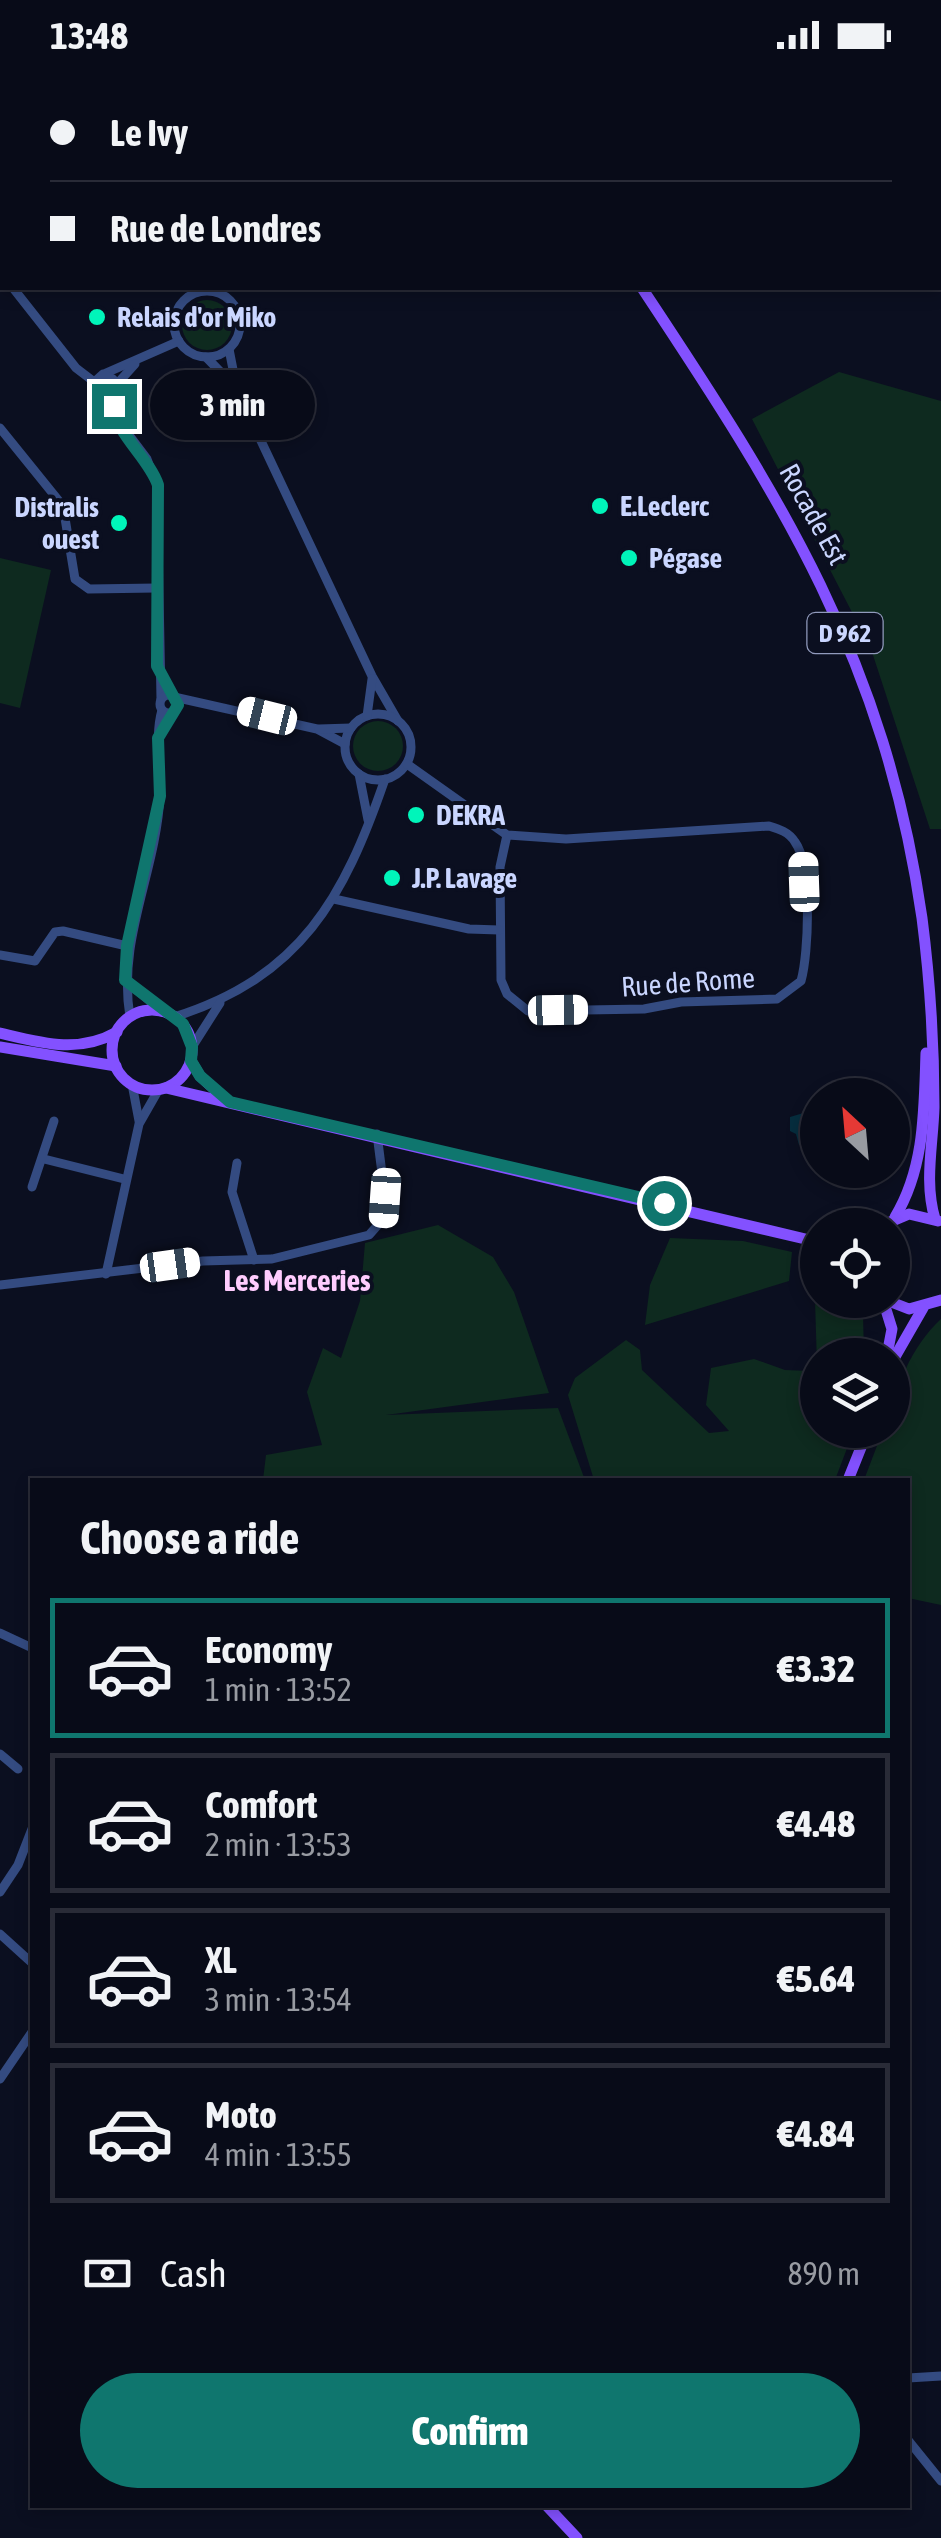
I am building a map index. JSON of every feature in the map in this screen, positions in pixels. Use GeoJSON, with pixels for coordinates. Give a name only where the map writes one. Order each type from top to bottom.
{"type":"FeatureCollection","features":[{"type":"Feature","properties":{"kind":"main road","name":"Rocade Est"},"geometry":{"type":"LineString","coordinates":[[643,290],[774,492],[853,651],[905,819],[921,916],[934,1109],[928,1189],[938,1221]]}},
{"type":"Feature","properties":{"kind":"main road"},"geometry":{"type":"LineString","coordinates":[[0,1033],[65,1047],[95,1044],[117,1032],[130,1018],[168,1014],[190,1035],[192,1047],[191,1061],[182,1076],[163,1088]]}},
{"type":"Feature","properties":{"kind":"main road","name":"Rocade Est"},"geometry":{"type":"LineString","coordinates":[[900,1208],[918,1156],[931,1024]]}},
{"type":"Feature","properties":{"kind":"main road"},"geometry":{"type":"LineString","coordinates":[[117,1032],[112,1049],[116,1066],[132,1084],[377,1134],[800,1235]]}},
{"type":"Feature","properties":{"kind":"main road"},"geometry":{"type":"LineString","coordinates":[[0,1048],[116,1066]]}},
{"type":"Feature","properties":{"kind":"main road"},"geometry":{"type":"LineString","coordinates":[[191,1061],[200,1076],[230,1102]]}},
{"type":"Feature","properties":{"kind":"main road"},"geometry":{"type":"LineString","coordinates":[[910,1215],[922,1214],[938,1221]]}},
{"type":"Feature","properties":{"kind":"main road"},"geometry":{"type":"LineString","coordinates":[[910,1309],[941,1300]]}},
{"type":"Feature","properties":{"kind":"main road"},"geometry":{"type":"LineString","coordinates":[[906,1338],[923,1308]]}},
{"type":"Feature","properties":{"kind":"main road"},"geometry":{"type":"LineString","coordinates":[[849,1478],[861,1448]]}},
{"type":"Feature","properties":{"kind":"main road"},"geometry":{"type":"LineString","coordinates":[[549,2508],[577,2538]]}},
{"type":"Feature","properties":{"kind":"street"},"geometry":{"type":"LineString","coordinates":[[15,290],[76,368],[93,381],[98,394],[147,459],[158,485],[157,666],[169,704],[158,738],[160,796],[127,946],[125,980],[130,1018]]}},
{"type":"Feature","properties":{"kind":"street"},"geometry":{"type":"LineString","coordinates":[[184,290],[184,302],[175,320],[179,341],[190,352],[206,357],[238,390]]}},
{"type":"Feature","properties":{"kind":"street"},"geometry":{"type":"LineString","coordinates":[[184,302],[208,290],[229,300],[240,325],[229,349],[238,390],[372,676],[411,744],[406,764],[385,779],[334,899],[294,952],[227,996],[212,1011],[192,1047]]}},
{"type":"Feature","properties":{"kind":"street"},"geometry":{"type":"LineString","coordinates":[[229,300],[236,290]]}},
{"type":"Feature","properties":{"kind":"street"},"geometry":{"type":"LineString","coordinates":[[93,381],[179,341]]}},
{"type":"Feature","properties":{"kind":"street"},"geometry":{"type":"LineString","coordinates":[[206,357],[229,349]]}},
{"type":"Feature","properties":{"kind":"street"},"geometry":{"type":"LineString","coordinates":[[98,394],[114,388],[135,364]]}},
{"type":"Feature","properties":{"kind":"street"},"geometry":{"type":"LineString","coordinates":[[104,374],[113,379],[114,417]]}},
{"type":"Feature","properties":{"kind":"street"},"geometry":{"type":"LineString","coordinates":[[0,428],[63,506],[74,579],[89,589],[156,588]]}},
{"type":"Feature","properties":{"kind":"street"},"geometry":{"type":"LineString","coordinates":[[367,716],[372,676]]}},
{"type":"Feature","properties":{"kind":"street"},"geometry":{"type":"LineString","coordinates":[[169,704],[206,702],[317,729],[345,744]]}},
{"type":"Feature","properties":{"kind":"street"},"geometry":{"type":"LineString","coordinates":[[368,826],[360,774],[348,761],[345,744],[351,728],[367,716],[388,716],[398,721]]}},
{"type":"Feature","properties":{"kind":"street"},"geometry":{"type":"LineString","coordinates":[[317,729],[351,728]]}},
{"type":"Feature","properties":{"kind":"street"},"geometry":{"type":"LineString","coordinates":[[406,764],[507,835]]}},
{"type":"Feature","properties":{"kind":"street"},"geometry":{"type":"LineString","coordinates":[[360,774],[385,779]]}},
{"type":"Feature","properties":{"kind":"street","name":"Rue de Rome"},"geometry":{"type":"LineString","coordinates":[[721,826],[778,829],[794,840],[804,860],[806,956],[801,982],[776,998],[681,1002],[644,1009],[528,1011],[508,994],[502,980],[500,867],[507,835],[566,839],[721,826]]}},
{"type":"Feature","properties":{"kind":"street"},"geometry":{"type":"LineString","coordinates":[[334,899],[433,922],[499,930]]}},
{"type":"Feature","properties":{"kind":"street"},"geometry":{"type":"LineString","coordinates":[[0,955],[35,961],[54,932],[63,930],[127,946]]}},
{"type":"Feature","properties":{"kind":"street"},"geometry":{"type":"LineString","coordinates":[[125,980],[168,1014],[227,996]]}},
{"type":"Feature","properties":{"kind":"street"},"geometry":{"type":"LineString","coordinates":[[132,1084],[139,1124]]}},
{"type":"Feature","properties":{"kind":"street"},"geometry":{"type":"LineString","coordinates":[[106,1274],[139,1124],[163,1088]]}},
{"type":"Feature","properties":{"kind":"street"},"geometry":{"type":"LineString","coordinates":[[32,1188],[54,1121]]}},
{"type":"Feature","properties":{"kind":"street"},"geometry":{"type":"LineString","coordinates":[[0,1285],[203,1261],[254,1260],[369,1235],[378,1228],[385,1198],[377,1134]]}},
{"type":"Feature","properties":{"kind":"street"},"geometry":{"type":"LineString","coordinates":[[44,1159],[124,1179]]}},
{"type":"Feature","properties":{"kind":"street"},"geometry":{"type":"LineString","coordinates":[[237,1164],[232,1192],[254,1260]]}},
{"type":"Feature","properties":{"kind":"street"},"geometry":{"type":"LineString","coordinates":[[0,1633],[30,1647]]}},
{"type":"Feature","properties":{"kind":"street"},"geometry":{"type":"LineString","coordinates":[[0,1754],[18,1769]]}},
{"type":"Feature","properties":{"kind":"street"},"geometry":{"type":"LineString","coordinates":[[0,1892],[18,1865],[30,1834]]}},
{"type":"Feature","properties":{"kind":"street"},"geometry":{"type":"LineString","coordinates":[[0,1934],[30,1960]]}},
{"type":"Feature","properties":{"kind":"street"},"geometry":{"type":"LineString","coordinates":[[0,2079],[30,2035]]}},
{"type":"Feature","properties":{"kind":"street"},"geometry":{"type":"LineString","coordinates":[[910,2378],[941,2376]]}},
{"type":"Feature","properties":{"kind":"street"},"geometry":{"type":"LineString","coordinates":[[910,2442],[941,2481]]}},
{"type":"Feature","properties":{"kind":"green space"},"geometry":{"type":"Polygon","coordinates":[[[207,300],[224,308],[232,325],[224,342],[207,350],[190,342],[182,325],[190,308],[207,300]]]}},
{"type":"Feature","properties":{"kind":"green space"},"geometry":{"type":"Polygon","coordinates":[[[839,372],[941,401],[941,829],[930,829],[871,649],[752,419],[839,372]]]}},
{"type":"Feature","properties":{"kind":"green space"},"geometry":{"type":"Polygon","coordinates":[[[0,558],[51,570],[20,708],[0,703],[0,558]]]}},
{"type":"Feature","properties":{"kind":"green space"},"geometry":{"type":"Polygon","coordinates":[[[378,721],[395,729],[403,746],[395,763],[378,771],[361,763],[353,746],[361,729],[378,721]]]}},
{"type":"Feature","properties":{"kind":"green space"},"geometry":{"type":"Polygon","coordinates":[[[438,1225],[493,1257],[514,1292],[549,1393],[386,1415],[558,1408],[584,1478],[263,1478],[266,1455],[322,1445],[307,1392],[323,1348],[341,1358],[360,1301],[365,1243],[438,1225]]]}},
{"type":"Feature","properties":{"kind":"green space"},"geometry":{"type":"Polygon","coordinates":[[[670,1238],[743,1241],[792,1252],[789,1281],[645,1325],[650,1285],[670,1238]]]}},
{"type":"Feature","properties":{"kind":"green space"},"geometry":{"type":"Polygon","coordinates":[[[816,1318],[863,1318],[864,1338],[816,1338],[816,1318]]]}},
{"type":"Feature","properties":{"kind":"green space"},"geometry":{"type":"Polygon","coordinates":[[[941,1319],[941,1605],[910,1598],[910,1478],[865,1478],[876,1448],[910,1448],[910,1362],[941,1319]]]}},
{"type":"Feature","properties":{"kind":"green space"},"geometry":{"type":"Polygon","coordinates":[[[626,1340],[640,1350],[642,1370],[709,1433],[729,1431],[706,1405],[711,1368],[754,1359],[785,1370],[800,1371],[800,1448],[847,1448],[836,1478],[593,1478],[568,1395],[575,1378],[626,1340]]]}},
{"type":"Feature","properties":{"kind":"water"},"geometry":{"type":"Polygon","coordinates":[[[800,1114],[800,1145],[796,1134],[790,1131],[790,1117],[800,1114]]]}},
{"type":"Feature","properties":{"kind":"place","name":"Relais d'or Miko"},"geometry":{"type":"Point","coordinates":[97,317]}},
{"type":"Feature","properties":{"kind":"place","name":"E.Leclerc"},"geometry":{"type":"Point","coordinates":[600,506]}},
{"type":"Feature","properties":{"kind":"place","name":"Distralis ouest"},"geometry":{"type":"Point","coordinates":[119,523]}},
{"type":"Feature","properties":{"kind":"place","name":"Pégase"},"geometry":{"type":"Point","coordinates":[629,558]}},
{"type":"Feature","properties":{"kind":"place","name":"DEKRA"},"geometry":{"type":"Point","coordinates":[416,815]}},
{"type":"Feature","properties":{"kind":"place","name":"J.P. Lavage"},"geometry":{"type":"Point","coordinates":[392,878]}},
{"type":"Feature","properties":{"kind":"district","name":"Les Merceries"},"geometry":{"type":"Point","coordinates":[297,1281]}},
{"type":"Feature","properties":{"kind":"route"},"geometry":{"type":"LineString","coordinates":[[114,406],[114,417],[147,459],[158,485],[157,666],[178,705],[158,738],[160,796],[146,874],[127,946],[125,980],[138,994],[183,1024],[190,1035],[191,1061],[200,1076],[230,1102],[664,1203]]}}]}
